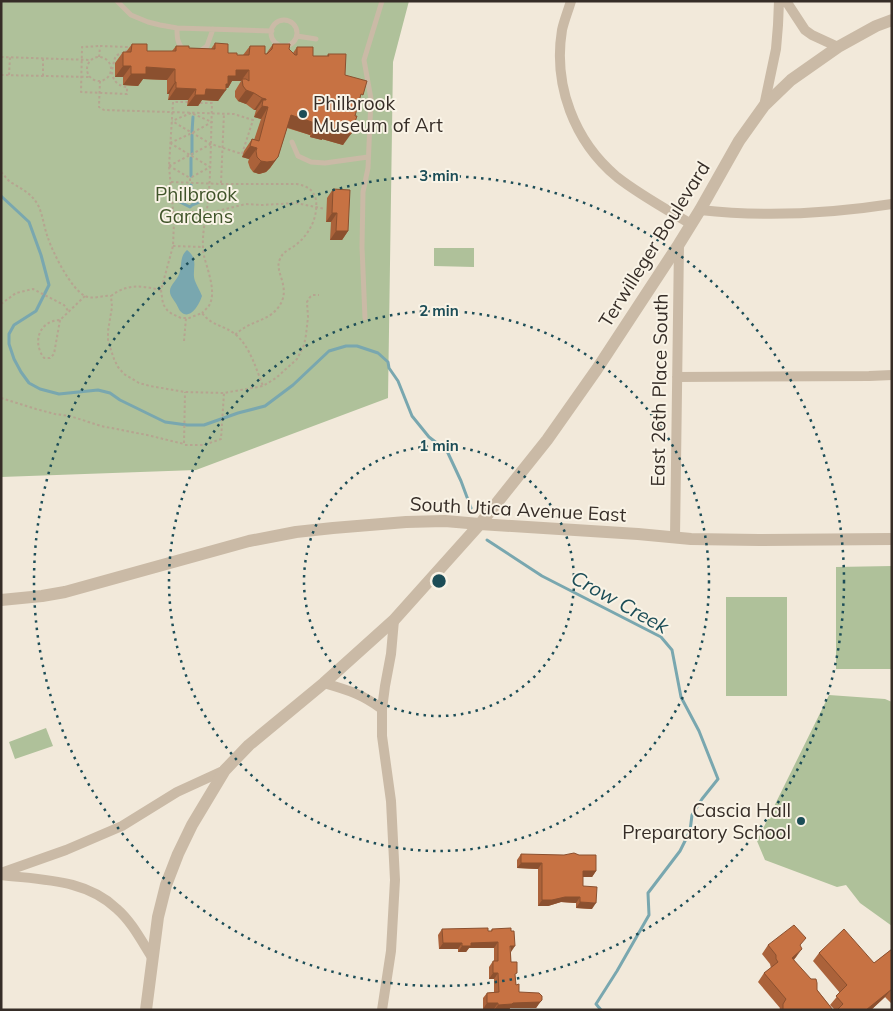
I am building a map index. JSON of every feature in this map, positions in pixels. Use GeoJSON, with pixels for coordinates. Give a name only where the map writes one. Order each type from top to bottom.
{"type":"FeatureCollection","features":[{"type":"Feature","properties":{"kind":"street"},"geometry":{"type":"LineString","coordinates":[[571,1],[562,28],[560,65],[568,106],[578,131],[591,150],[618,177],[691,224]]}},
{"type":"Feature","properties":{"kind":"street"},"geometry":{"type":"LineString","coordinates":[[764,106],[776,49],[779,1]]}},
{"type":"Feature","properties":{"kind":"street"},"geometry":{"type":"LineString","coordinates":[[786,1],[805,30],[812,36],[838,47]]}},
{"type":"Feature","properties":{"kind":"street","name":"Terwilleger Boulevard"},"geometry":{"type":"LineString","coordinates":[[146,1010],[158,917],[166,886],[178,854],[192,825],[225,770],[249,745],[324,683],[394,620],[480,524],[558,424],[597,369],[679,244],[739,141],[764,106],[791,80],[838,47],[876,26],[892,20]]}},
{"type":"Feature","properties":{"kind":"street"},"geometry":{"type":"LineString","coordinates":[[700,210],[754,214],[794,214],[892,204]]}},
{"type":"Feature","properties":{"kind":"street","name":"East 26th Place South"},"geometry":{"type":"LineString","coordinates":[[675,538],[679,244]]}},
{"type":"Feature","properties":{"kind":"street"},"geometry":{"type":"LineString","coordinates":[[676,377],[892,375]]}},
{"type":"Feature","properties":{"kind":"street","name":"South Utica Avenue East"},"geometry":{"type":"LineString","coordinates":[[1,600],[64,592],[249,541],[296,532],[406,522],[445,521],[691,539],[892,538]]}},
{"type":"Feature","properties":{"kind":"street"},"geometry":{"type":"LineString","coordinates":[[382,1010],[391,951],[395,880],[394,838],[382,736],[382,709],[391,654],[394,620]]}},
{"type":"Feature","properties":{"kind":"street"},"geometry":{"type":"LineString","coordinates":[[324,683],[354,692],[369,699],[382,709]]}},
{"type":"Feature","properties":{"kind":"street"},"geometry":{"type":"LineString","coordinates":[[1,874],[66,850],[122,826],[178,792],[225,770]]}},
{"type":"Feature","properties":{"kind":"street"},"geometry":{"type":"LineString","coordinates":[[1,874],[77,886],[93,892],[118,909],[153,959]]}},
{"type":"Feature","properties":{"kind":"lane"},"geometry":{"type":"LineString","coordinates":[[117,1],[132,15],[154,24],[177,28],[272,31]]}},
{"type":"Feature","properties":{"kind":"lane"},"geometry":{"type":"LineString","coordinates":[[365,318],[362,247],[363,192],[368,168],[371,99],[364,60],[382,1]]}},
{"type":"Feature","properties":{"kind":"lane"},"geometry":{"type":"LineString","coordinates":[[284,20],[294,26],[297,36],[290,45],[282,46],[274,42],[272,31],[276,23],[284,20]]}},
{"type":"Feature","properties":{"kind":"lane"},"geometry":{"type":"LineString","coordinates":[[177,28],[180,47],[186,52]]}},
{"type":"Feature","properties":{"kind":"lane"},"geometry":{"type":"LineString","coordinates":[[194,51],[200,51],[207,46],[213,29]]}},
{"type":"Feature","properties":{"kind":"lane"},"geometry":{"type":"LineString","coordinates":[[297,36],[316,39]]}},
{"type":"Feature","properties":{"kind":"lane"},"geometry":{"type":"LineString","coordinates":[[292,142],[298,156],[311,162],[325,163],[368,157]]}},
{"type":"Feature","properties":{"kind":"path"},"geometry":{"type":"LineString","coordinates":[[100,46],[100,57]]}},
{"type":"Feature","properties":{"kind":"path"},"geometry":{"type":"LineString","coordinates":[[1,75],[81,77],[90,77],[100,81],[106,79],[111,69],[114,58],[120,53],[126,53],[127,47],[82,47],[81,77],[81,92],[127,94],[127,87],[114,80],[111,69],[109,62],[103,58],[96,57],[91,60],[87,67],[90,77]]}},
{"type":"Feature","properties":{"kind":"path"},"geometry":{"type":"LineString","coordinates":[[1,57],[91,60]]}},
{"type":"Feature","properties":{"kind":"path"},"geometry":{"type":"LineString","coordinates":[[9,75],[10,57]]}},
{"type":"Feature","properties":{"kind":"path"},"geometry":{"type":"LineString","coordinates":[[43,58],[43,76]]}},
{"type":"Feature","properties":{"kind":"path"},"geometry":{"type":"LineString","coordinates":[[100,81],[98,102],[99,107],[104,110],[224,113],[253,120],[242,154],[211,144],[172,121]]}},
{"type":"Feature","properties":{"kind":"path"},"geometry":{"type":"LineString","coordinates":[[188,102],[173,102],[169,166],[173,246],[161,290],[163,304],[167,310],[181,318],[189,318],[202,313],[208,308],[212,294],[203,247],[210,183],[212,103],[198,103]]}},
{"type":"Feature","properties":{"kind":"path"},"geometry":{"type":"LineString","coordinates":[[172,121],[191,113],[212,122]]}},
{"type":"Feature","properties":{"kind":"path"},"geometry":{"type":"LineString","coordinates":[[222,184],[224,113]]}},
{"type":"Feature","properties":{"kind":"path"},"geometry":{"type":"LineString","coordinates":[[170,143],[212,122]]}},
{"type":"Feature","properties":{"kind":"path"},"geometry":{"type":"LineString","coordinates":[[170,143],[210,167]]}},
{"type":"Feature","properties":{"kind":"path"},"geometry":{"type":"LineString","coordinates":[[169,166],[211,144]]}},
{"type":"Feature","properties":{"kind":"path"},"geometry":{"type":"LineString","coordinates":[[169,166],[190,178]]}},
{"type":"Feature","properties":{"kind":"path"},"geometry":{"type":"LineString","coordinates":[[190,178],[210,167]]}},
{"type":"Feature","properties":{"kind":"path"},"geometry":{"type":"LineString","coordinates":[[1,172],[10,182],[32,196],[38,206],[55,255],[73,286],[85,296],[98,298],[111,296],[118,291],[132,286],[161,290]]}},
{"type":"Feature","properties":{"kind":"path"},"geometry":{"type":"LineString","coordinates":[[190,178],[190,183]]}},
{"type":"Feature","properties":{"kind":"path"},"geometry":{"type":"LineString","coordinates":[[171,182],[297,184],[306,186],[315,196],[315,217],[311,227],[279,260],[278,265],[284,283],[282,301],[272,314],[244,328],[235,335]]}},
{"type":"Feature","properties":{"kind":"path"},"geometry":{"type":"LineString","coordinates":[[172,212],[220,211],[246,204],[296,203],[325,209]]}},
{"type":"Feature","properties":{"kind":"path"},"geometry":{"type":"LineString","coordinates":[[173,246],[203,247]]}},
{"type":"Feature","properties":{"kind":"path"},"geometry":{"type":"LineString","coordinates":[[1,304],[16,293],[33,289],[64,305],[69,312]]}},
{"type":"Feature","properties":{"kind":"path"},"geometry":{"type":"LineString","coordinates":[[111,296],[112,307],[108,341],[118,367],[124,374],[139,383],[185,392],[224,393],[263,386],[276,378],[297,360],[304,345],[306,335],[308,302],[313,295],[319,296]]}},
{"type":"Feature","properties":{"kind":"path"},"geometry":{"type":"LineString","coordinates":[[60,320],[46,323],[42,328],[38,344],[44,358],[50,358],[54,354],[60,320],[85,296]]}},
{"type":"Feature","properties":{"kind":"path"},"geometry":{"type":"LineString","coordinates":[[202,313],[208,320],[235,335],[243,343],[263,386]]}},
{"type":"Feature","properties":{"kind":"path"},"geometry":{"type":"LineString","coordinates":[[184,341],[186,318]]}},
{"type":"Feature","properties":{"kind":"path"},"geometry":{"type":"LineString","coordinates":[[184,444],[185,392]]}},
{"type":"Feature","properties":{"kind":"path"},"geometry":{"type":"LineString","coordinates":[[1,398],[101,426],[184,444],[204,445],[220,439],[224,393]]}},
{"type":"Feature","properties":{"kind":"green space","name":"Philbrook Gardens"},"geometry":{"type":"Polygon","coordinates":[[[1,1],[409,1],[393,62],[388,398],[196,470],[1,477],[1,1]]]}},
{"type":"Feature","properties":{"kind":"green space"},"geometry":{"type":"Polygon","coordinates":[[[434,248],[474,248],[474,267],[434,266],[434,248]]]}},
{"type":"Feature","properties":{"kind":"green space"},"geometry":{"type":"Polygon","coordinates":[[[892,566],[892,669],[836,669],[836,567],[892,566]]]}},
{"type":"Feature","properties":{"kind":"green space"},"geometry":{"type":"Polygon","coordinates":[[[726,597],[787,597],[787,696],[726,696],[726,597]]]}},
{"type":"Feature","properties":{"kind":"green space"},"geometry":{"type":"Polygon","coordinates":[[[829,695],[885,699],[892,702],[892,926],[860,903],[846,885],[837,887],[765,860],[757,841],[829,695]]]}},
{"type":"Feature","properties":{"kind":"green space"},"geometry":{"type":"Polygon","coordinates":[[[46,728],[53,746],[15,759],[9,742],[46,728]]]}},
{"type":"Feature","properties":{"kind":"water"},"geometry":{"type":"Polygon","coordinates":[[[187,250],[194,261],[194,277],[202,296],[196,308],[190,313],[184,314],[171,296],[170,289],[179,274],[182,257],[187,250]]]}},
{"type":"Feature","properties":{"kind":"building","name":"Philbrook Museum of Art"},"geometry":{"type":"Polygon","coordinates":[[[215,43],[228,44],[228,53],[237,53],[237,55],[249,55],[250,46],[265,46],[265,54],[267,54],[272,49],[273,44],[290,44],[289,49],[295,55],[297,55],[297,47],[313,47],[313,56],[346,54],[345,75],[367,81],[363,95],[361,94],[351,134],[330,127],[330,129],[318,126],[318,124],[291,115],[278,157],[274,161],[261,161],[257,157],[257,148],[250,146],[252,139],[259,141],[268,107],[262,106],[263,100],[266,99],[246,90],[243,86],[242,79],[249,81],[249,70],[236,70],[236,76],[228,76],[226,90],[206,89],[205,95],[195,95],[196,89],[176,88],[175,69],[146,67],[146,74],[131,74],[131,66],[123,66],[123,52],[131,52],[132,44],[147,44],[147,51],[176,51],[176,46],[215,49],[215,43]]]}},
{"type":"Feature","properties":{"kind":"building"},"geometry":{"type":"Polygon","coordinates":[[[333,189],[350,190],[348,231],[336,231],[337,213],[332,213],[333,189]]]}},
{"type":"Feature","properties":{"kind":"building"},"geometry":{"type":"Polygon","coordinates":[[[574,853],[579,855],[596,855],[596,871],[583,871],[583,886],[597,887],[596,903],[580,902],[580,897],[542,900],[542,863],[521,863],[521,854],[564,855],[574,853]]]}},
{"type":"Feature","properties":{"kind":"building"},"geometry":{"type":"Polygon","coordinates":[[[794,925],[806,938],[800,945],[802,949],[792,958],[811,979],[816,979],[817,990],[833,1010],[784,1010],[783,1004],[786,999],[764,973],[778,962],[776,955],[768,945],[794,925]]]}},
{"type":"Feature","properties":{"kind":"building"},"geometry":{"type":"Polygon","coordinates":[[[488,928],[488,931],[511,928],[511,931],[514,931],[515,946],[510,946],[511,962],[517,962],[516,985],[519,984],[519,992],[539,993],[542,996],[540,1002],[498,1005],[498,1003],[487,1003],[487,993],[499,992],[498,973],[493,973],[493,961],[498,961],[498,942],[471,943],[471,946],[462,946],[462,943],[443,943],[442,929],[488,928]]]}},
{"type":"Feature","properties":{"kind":"building"},"geometry":{"type":"Polygon","coordinates":[[[844,929],[874,963],[892,949],[892,989],[866,1010],[837,1010],[843,1004],[836,996],[847,985],[819,953],[844,929]]]}},
{"type":"Feature","properties":{"kind":"waterway"},"geometry":{"type":"LineString","coordinates":[[192,132],[193,117]]}},
{"type":"Feature","properties":{"kind":"waterway"},"geometry":{"type":"LineString","coordinates":[[192,135],[192,154]]}},
{"type":"Feature","properties":{"kind":"waterway"},"geometry":{"type":"LineString","coordinates":[[191,158],[191,176]]}},
{"type":"Feature","properties":{"kind":"waterway"},"geometry":{"type":"LineString","coordinates":[[190,188],[196,193],[199,200],[199,202],[190,207],[180,202],[180,199],[191,185]]}},
{"type":"Feature","properties":{"kind":"waterway","name":"Crow Creek"},"geometry":{"type":"LineString","coordinates":[[1,196],[29,222],[49,285],[36,311],[14,325],[9,334],[9,344],[14,359],[29,383],[40,389],[59,394],[98,390],[110,393],[120,400],[165,422],[204,425],[265,406],[293,385],[329,351],[346,346],[357,346],[378,353],[388,362],[389,368],[398,381],[412,416],[429,437],[447,451],[471,508]]}},
{"type":"Feature","properties":{"kind":"waterway","name":"Crow Creek"},"geometry":{"type":"LineString","coordinates":[[487,540],[542,576],[661,637],[672,650],[681,697],[699,731],[718,779],[692,815],[690,831],[680,851],[648,893],[649,915],[596,1004],[601,1010]]}},
{"type":"Feature","properties":{"kind":"place","name":"Philbrook Museum of Art"},"geometry":{"type":"Point","coordinates":[303,114]}},
{"type":"Feature","properties":{"kind":"place","name":"Cascia Hall Preparatory School"},"geometry":{"type":"Point","coordinates":[801,821]}}]}
